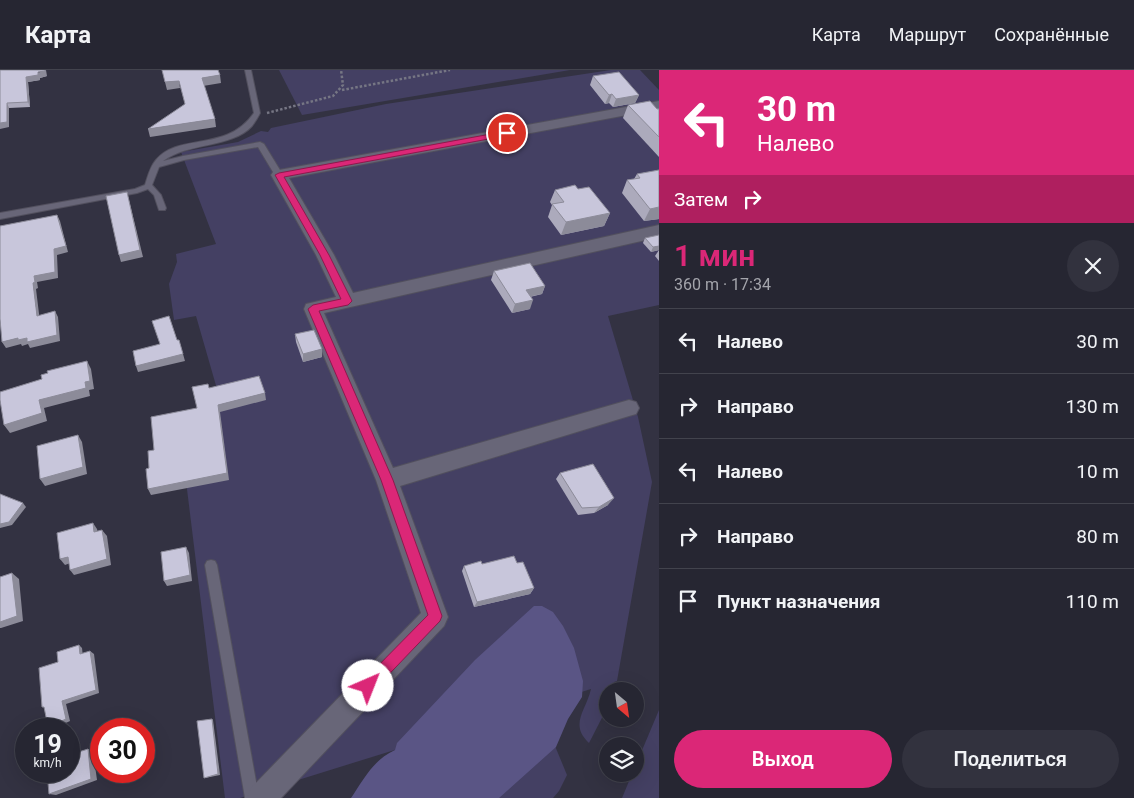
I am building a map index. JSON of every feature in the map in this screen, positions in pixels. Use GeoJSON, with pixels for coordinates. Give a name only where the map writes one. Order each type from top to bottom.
{"type":"FeatureCollection","features":[{"type":"Feature","properties":{"kind":"street"},"geometry":{"type":"LineString","coordinates":[[348,301],[279,175],[659,105]]}},
{"type":"Feature","properties":{"kind":"street"},"geometry":{"type":"LineString","coordinates":[[261,798],[436,616],[387,480],[313,309],[659,231]]}},
{"type":"Feature","properties":{"kind":"street"},"geometry":{"type":"LineString","coordinates":[[387,480],[629,408]]}},
{"type":"Feature","properties":{"kind":"lane"},"geometry":{"type":"LineString","coordinates":[[148,186],[154,166],[168,153],[231,136],[245,128],[256,116],[256,106],[248,70]]}},
{"type":"Feature","properties":{"kind":"lane"},"geometry":{"type":"LineString","coordinates":[[154,166],[183,158],[260,144],[279,175]]}},
{"type":"Feature","properties":{"kind":"lane"},"geometry":{"type":"LineString","coordinates":[[0,216],[137,190],[148,186],[154,188],[158,194],[162,208]]}},
{"type":"Feature","properties":{"kind":"lane"},"geometry":{"type":"LineString","coordinates":[[211,565],[252,798]]}},
{"type":"Feature","properties":{"kind":"path"},"geometry":{"type":"LineString","coordinates":[[341,70],[344,83],[342,90]]}},
{"type":"Feature","properties":{"kind":"path"},"geometry":{"type":"LineString","coordinates":[[256,116],[322,100],[342,90],[450,70]]}},
{"type":"Feature","properties":{"kind":"shaded area"},"geometry":{"type":"Polygon","coordinates":[[[279,70],[570,70],[302,115],[279,70]]]}},
{"type":"Feature","properties":{"kind":"shaded area"},"geometry":{"type":"Polygon","coordinates":[[[611,70],[640,70],[659,90],[659,305],[608,316],[638,417],[652,482],[617,681],[599,682],[599,724],[589,743],[580,730],[580,723],[591,689],[240,798],[225,798],[178,416],[221,408],[196,316],[174,320],[169,284],[177,262],[176,254],[216,244],[181,152],[238,142],[261,131],[268,132],[271,128],[386,104],[611,70]]]}},
{"type":"Feature","properties":{"kind":"shaded area"},"geometry":{"type":"Polygon","coordinates":[[[534,606],[542,606],[553,612],[563,626],[574,648],[583,681],[582,697],[568,719],[556,747],[499,798],[351,798],[375,765],[387,754],[395,750],[397,743],[475,660],[534,606]]]}},
{"type":"Feature","properties":{"kind":"shaded area"},"geometry":{"type":"Polygon","coordinates":[[[659,710],[659,798],[622,798],[629,782],[644,782],[644,746],[659,710]]]}},
{"type":"Feature","properties":{"kind":"shaded area"},"geometry":{"type":"Polygon","coordinates":[[[555,746],[567,775],[553,798],[479,798],[555,746]]]}},
{"type":"Feature","properties":{"kind":"building"},"geometry":{"type":"Polygon","coordinates":[[[0,70],[45,71],[38,72],[38,75],[26,77],[28,102],[7,103],[7,122],[0,123],[0,70]]]}},
{"type":"Feature","properties":{"kind":"building"},"geometry":{"type":"Polygon","coordinates":[[[162,70],[218,70],[220,75],[202,78],[215,119],[148,129],[185,104],[179,81],[165,82],[162,70]]]}},
{"type":"Feature","properties":{"kind":"building"},"geometry":{"type":"Polygon","coordinates":[[[619,72],[639,95],[616,99],[612,94],[609,95],[593,76],[619,72]]]}},
{"type":"Feature","properties":{"kind":"building"},"geometry":{"type":"Polygon","coordinates":[[[650,101],[659,109],[659,137],[628,105],[650,101]]]}},
{"type":"Feature","properties":{"kind":"building"},"geometry":{"type":"Polygon","coordinates":[[[659,170],[659,207],[650,209],[627,180],[640,178],[637,174],[659,170]]]}},
{"type":"Feature","properties":{"kind":"building"},"geometry":{"type":"Polygon","coordinates":[[[575,185],[578,189],[589,187],[610,213],[566,222],[552,204],[564,202],[555,190],[575,185]]]}},
{"type":"Feature","properties":{"kind":"building"},"geometry":{"type":"Polygon","coordinates":[[[127,192],[140,250],[119,255],[106,196],[127,192]]]}},
{"type":"Feature","properties":{"kind":"building"},"geometry":{"type":"Polygon","coordinates":[[[57,215],[66,246],[54,249],[55,272],[34,276],[35,282],[33,283],[37,316],[55,311],[57,335],[27,342],[27,338],[18,340],[18,338],[2,342],[0,319],[0,226],[57,215]]]}},
{"type":"Feature","properties":{"kind":"building"},"geometry":{"type":"Polygon","coordinates":[[[659,235],[659,246],[653,247],[645,238],[659,235]]]}},
{"type":"Feature","properties":{"kind":"building"},"geometry":{"type":"Polygon","coordinates":[[[530,263],[545,286],[526,290],[533,300],[515,304],[494,271],[530,263]]]}},
{"type":"Feature","properties":{"kind":"building"},"geometry":{"type":"Polygon","coordinates":[[[169,316],[183,354],[136,366],[133,351],[160,344],[152,321],[169,316]]]}},
{"type":"Feature","properties":{"kind":"building"},"geometry":{"type":"Polygon","coordinates":[[[314,330],[322,349],[303,354],[295,334],[314,330]]]}},
{"type":"Feature","properties":{"kind":"building"},"geometry":{"type":"Polygon","coordinates":[[[87,361],[90,381],[85,382],[86,388],[39,400],[42,413],[4,425],[0,392],[42,379],[41,375],[48,373],[47,371],[87,361]]]}},
{"type":"Feature","properties":{"kind":"building"},"geometry":{"type":"Polygon","coordinates":[[[259,376],[265,393],[218,405],[227,473],[148,489],[146,469],[149,468],[148,451],[154,450],[151,417],[197,408],[192,387],[208,384],[209,388],[259,376]]]}},
{"type":"Feature","properties":{"kind":"building"},"geometry":{"type":"Polygon","coordinates":[[[78,435],[83,467],[40,479],[37,446],[78,435]]]}},
{"type":"Feature","properties":{"kind":"building"},"geometry":{"type":"Polygon","coordinates":[[[593,464],[614,498],[599,507],[582,508],[560,473],[593,464]]]}},
{"type":"Feature","properties":{"kind":"building"},"geometry":{"type":"Polygon","coordinates":[[[0,494],[23,503],[9,522],[0,524],[0,494]]]}},
{"type":"Feature","properties":{"kind":"building"},"geometry":{"type":"Polygon","coordinates":[[[93,523],[94,532],[102,530],[107,559],[70,570],[68,557],[60,559],[57,533],[93,523]]]}},
{"type":"Feature","properties":{"kind":"building"},"geometry":{"type":"Polygon","coordinates":[[[186,547],[190,575],[164,581],[161,552],[186,547]]]}},
{"type":"Feature","properties":{"kind":"building"},"geometry":{"type":"Polygon","coordinates":[[[514,556],[517,563],[523,562],[534,588],[477,602],[464,566],[481,561],[482,564],[514,556]]]}},
{"type":"Feature","properties":{"kind":"building"},"geometry":{"type":"Polygon","coordinates":[[[12,573],[17,616],[0,622],[0,577],[12,573]]]}},
{"type":"Feature","properties":{"kind":"building"},"geometry":{"type":"Polygon","coordinates":[[[79,645],[80,654],[90,651],[96,690],[62,701],[66,718],[46,718],[44,707],[42,707],[39,668],[58,662],[57,652],[79,645]]]}},
{"type":"Feature","properties":{"kind":"building"},"geometry":{"type":"Polygon","coordinates":[[[212,719],[218,774],[204,778],[197,721],[212,719]]]}},
{"type":"Feature","properties":{"kind":"building"},"geometry":{"type":"Polygon","coordinates":[[[88,749],[90,779],[80,783],[80,752],[88,749]]]}},
{"type":"Feature","properties":{"kind":"building"},"geometry":{"type":"Polygon","coordinates":[[[48,783],[80,783],[49,794],[48,783]]]}},
{"type":"Feature","properties":{"kind":"route"},"geometry":{"type":"LineString","coordinates":[[368,686],[436,616],[387,480],[313,309],[348,301],[279,175],[507,133]]}}]}
